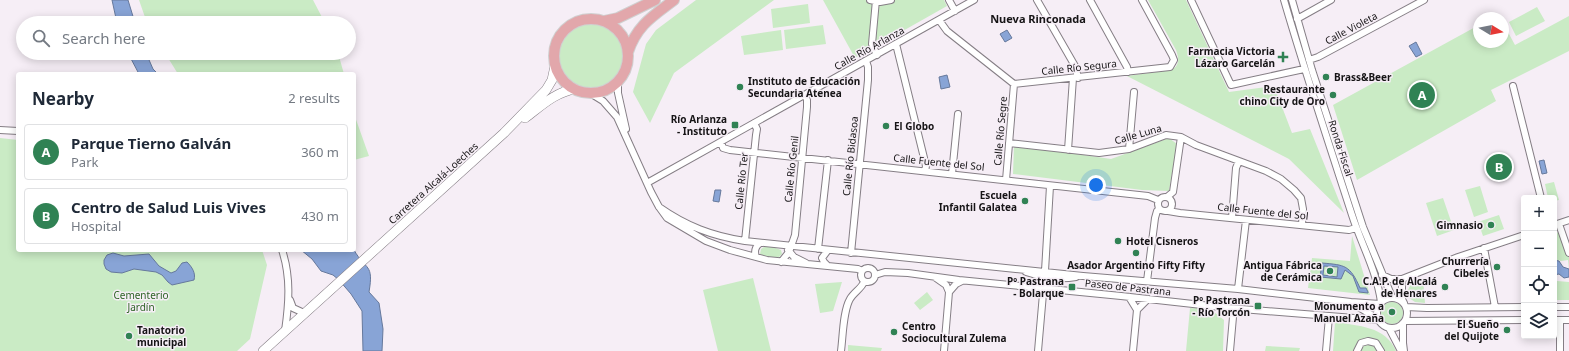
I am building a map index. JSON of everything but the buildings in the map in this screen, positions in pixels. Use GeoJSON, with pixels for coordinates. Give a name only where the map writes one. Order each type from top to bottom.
{"type":"FeatureCollection","features":[{"type":"Feature","properties":{"kind":"main road"},"geometry":{"type":"LineString","coordinates":[[604,21],[618,18],[655,0]]}},
{"type":"Feature","properties":{"kind":"main road"},"geometry":{"type":"LineString","coordinates":[[628,52],[620,33],[613,26],[604,21],[593,18],[581,19],[570,25],[561,33],[555,43],[553,54],[555,66],[559,75],[566,84],[575,89],[590,93],[600,92],[618,81],[626,67],[628,52],[632,40],[638,30],[674,0]]}},
{"type":"Feature","properties":{"kind":"main road","name":"Carretera Alcalá-Loeches"},"geometry":{"type":"LineString","coordinates":[[306,312],[504,133],[546,90],[552,80],[555,66]]}},
{"type":"Feature","properties":{"kind":"main road","name":"Carretera Alcalá-Loeches"},"geometry":{"type":"LineString","coordinates":[[504,133],[551,99],[566,91],[575,89]]}},
{"type":"Feature","properties":{"kind":"main road"},"geometry":{"type":"LineString","coordinates":[[263,351],[306,312]]}},
{"type":"Feature","properties":{"kind":"street"},"geometry":{"type":"LineString","coordinates":[[877,55],[872,44],[874,1],[891,0]]}},
{"type":"Feature","properties":{"kind":"street"},"geometry":{"type":"LineString","coordinates":[[949,0],[955,11]]}},
{"type":"Feature","properties":{"kind":"street","name":"Calle Río Arlanza"},"geometry":{"type":"LineString","coordinates":[[647,183],[974,0]]}},
{"type":"Feature","properties":{"kind":"street"},"geometry":{"type":"LineString","coordinates":[[1037,0],[1075,66],[1076,78],[1068,150]]}},
{"type":"Feature","properties":{"kind":"street"},"geometry":{"type":"LineString","coordinates":[[1090,0],[1127,67],[1128,72]]}},
{"type":"Feature","properties":{"kind":"street","name":"Calle Río Segura"},"geometry":{"type":"LineString","coordinates":[[1014,84],[1170,67],[1174,60],[1170,50],[1142,0]]}},
{"type":"Feature","properties":{"kind":"street"},"geometry":{"type":"LineString","coordinates":[[1191,0],[1231,85],[1304,69]]}},
{"type":"Feature","properties":{"kind":"street","name":"Ronda Fiscal"},"geometry":{"type":"LineString","coordinates":[[1284,0],[1304,69],[1356,228],[1375,278],[1380,302]]}},
{"type":"Feature","properties":{"kind":"street","name":"Ronda Fiscal"},"geometry":{"type":"LineString","coordinates":[[1292,0],[1309,60],[1363,228],[1392,297]]}},
{"type":"Feature","properties":{"kind":"street"},"geometry":{"type":"LineString","coordinates":[[1297,19],[1331,0]]}},
{"type":"Feature","properties":{"kind":"street","name":"Calle Violeta"},"geometry":{"type":"LineString","coordinates":[[1309,60],[1318,58],[1424,0]]}},
{"type":"Feature","properties":{"kind":"street"},"geometry":{"type":"LineString","coordinates":[[939,20],[947,31],[1014,84]]}},
{"type":"Feature","properties":{"kind":"street"},"geometry":{"type":"LineString","coordinates":[[896,44],[926,166],[925,171]]}},
{"type":"Feature","properties":{"kind":"street","name":"Calle Río Bidasoa"},"geometry":{"type":"LineString","coordinates":[[850,252],[868,80],[868,67],[866,61]]}},
{"type":"Feature","properties":{"kind":"street"},"geometry":{"type":"LineString","coordinates":[[618,81],[618,93],[629,140]]}},
{"type":"Feature","properties":{"kind":"street","name":"Calle Río Segre"},"geometry":{"type":"LineString","coordinates":[[1006,180],[1014,84]]}},
{"type":"Feature","properties":{"kind":"street"},"geometry":{"type":"LineString","coordinates":[[1513,86],[1540,195]]}},
{"type":"Feature","properties":{"kind":"street"},"geometry":{"type":"LineString","coordinates":[[1129,149],[1134,92]]}},
{"type":"Feature","properties":{"kind":"street"},"geometry":{"type":"LineString","coordinates":[[590,93],[603,101],[617,117],[629,140],[647,183],[659,207],[667,218],[706,241],[730,250],[767,260],[799,264],[808,263],[827,265],[858,269],[862,271]]}},
{"type":"Feature","properties":{"kind":"street","name":"Calle Río Genil"},"geometry":{"type":"LineString","coordinates":[[791,249],[795,235],[807,106],[807,100],[804,95]]}},
{"type":"Feature","properties":{"kind":"street"},"geometry":{"type":"LineString","coordinates":[[952,174],[958,114]]}},
{"type":"Feature","properties":{"kind":"street","name":"Calle Río Ter"},"geometry":{"type":"LineString","coordinates":[[745,241],[757,128],[754,123]]}},
{"type":"Feature","properties":{"kind":"street"},"geometry":{"type":"LineString","coordinates":[[0,130],[16,130]]}},
{"type":"Feature","properties":{"kind":"street","name":"Calle Luna"},"geometry":{"type":"LineString","coordinates":[[1009,143],[1100,153],[1129,149],[1166,135],[1181,137],[1196,145],[1266,171],[1281,179],[1301,198],[1303,203],[1302,225]]}},
{"type":"Feature","properties":{"kind":"street"},"geometry":{"type":"LineString","coordinates":[[1147,281],[1155,218],[1159,209],[1157,205],[1158,200],[1162,197],[1167,197],[1173,192],[1181,137]]}},
{"type":"Feature","properties":{"kind":"street","name":"Calle Fuente del Sol"},"geometry":{"type":"LineString","coordinates":[[720,142],[723,148],[730,150],[1148,196],[1158,200]]}},
{"type":"Feature","properties":{"kind":"street"},"geometry":{"type":"LineString","coordinates":[[818,249],[828,160]]}},
{"type":"Feature","properties":{"kind":"street"},"geometry":{"type":"LineString","coordinates":[[1232,218],[1236,168],[1239,161]]}},
{"type":"Feature","properties":{"kind":"street"},"geometry":{"type":"LineString","coordinates":[[1038,351],[1045,274],[1050,186]]}},
{"type":"Feature","properties":{"kind":"street"},"geometry":{"type":"LineString","coordinates":[[1159,209],[1168,211],[1172,204],[1171,200],[1167,197]]}},
{"type":"Feature","properties":{"kind":"street","name":"Paseo de Pastrana"},"geometry":{"type":"LineString","coordinates":[[659,207],[683,223],[721,237],[785,246],[791,249],[818,249],[850,252],[1018,269],[1045,274],[1238,289],[1351,302],[1380,302]]}},
{"type":"Feature","properties":{"kind":"street","name":"Calle Fuente del Sol"},"geometry":{"type":"LineString","coordinates":[[1168,211],[1349,230],[1356,228]]}},
{"type":"Feature","properties":{"kind":"street"},"geometry":{"type":"LineString","coordinates":[[1238,289],[1246,220]]}},
{"type":"Feature","properties":{"kind":"street"},"geometry":{"type":"LineString","coordinates":[[1557,224],[1569,220]]}},
{"type":"Feature","properties":{"kind":"street"},"geometry":{"type":"LineString","coordinates":[[1557,226],[1569,253]]}},
{"type":"Feature","properties":{"kind":"street"},"geometry":{"type":"LineString","coordinates":[[1382,275],[1391,279],[1402,279],[1422,270],[1521,236]]}},
{"type":"Feature","properties":{"kind":"street"},"geometry":{"type":"LineString","coordinates":[[756,257],[755,250],[760,243]]}},
{"type":"Feature","properties":{"kind":"street"},"geometry":{"type":"LineString","coordinates":[[1484,248],[1495,307]]}},
{"type":"Feature","properties":{"kind":"street"},"geometry":{"type":"LineString","coordinates":[[781,262],[791,249]]}},
{"type":"Feature","properties":{"kind":"street"},"geometry":{"type":"LineString","coordinates":[[791,249],[794,257],[808,263]]}},
{"type":"Feature","properties":{"kind":"street"},"geometry":{"type":"LineString","coordinates":[[827,265],[822,258],[828,250]]}},
{"type":"Feature","properties":{"kind":"street"},"geometry":{"type":"LineString","coordinates":[[283,252],[288,273],[289,298],[285,331]]}},
{"type":"Feature","properties":{"kind":"street"},"geometry":{"type":"LineString","coordinates":[[870,268],[875,275],[873,280],[867,283],[864,282],[860,277],[862,271],[870,268]]}},
{"type":"Feature","properties":{"kind":"street","name":"Paseo de Pastrana"},"geometry":{"type":"LineString","coordinates":[[875,275],[885,272],[1229,308],[1378,320]]}},
{"type":"Feature","properties":{"kind":"street"},"geometry":{"type":"LineString","coordinates":[[933,277],[944,283],[949,292],[944,351]]}},
{"type":"Feature","properties":{"kind":"street"},"geometry":{"type":"LineString","coordinates":[[1392,297],[1402,279]]}},
{"type":"Feature","properties":{"kind":"street"},"geometry":{"type":"LineString","coordinates":[[1402,279],[1402,299],[1407,312],[1404,322],[1404,351]]}},
{"type":"Feature","properties":{"kind":"street"},"geometry":{"type":"LineString","coordinates":[[949,292],[962,280]]}},
{"type":"Feature","properties":{"kind":"street"},"geometry":{"type":"LineString","coordinates":[[841,351],[846,309],[850,298],[863,286],[864,282]]}},
{"type":"Feature","properties":{"kind":"street"},"geometry":{"type":"LineString","coordinates":[[1129,297],[1137,310],[1133,351]]}},
{"type":"Feature","properties":{"kind":"street"},"geometry":{"type":"LineString","coordinates":[[1521,307],[1433,308],[1405,305],[1397,298],[1392,297],[1380,302],[1377,313],[1378,320],[1381,324],[1389,328],[1396,327],[1404,322],[1433,320],[1521,320]]}},
{"type":"Feature","properties":{"kind":"street"},"geometry":{"type":"LineString","coordinates":[[289,298],[293,308],[306,312]]}},
{"type":"Feature","properties":{"kind":"street"},"geometry":{"type":"LineString","coordinates":[[1137,310],[1148,299]]}},
{"type":"Feature","properties":{"kind":"street","name":"Paseo de Pastrana"},"geometry":{"type":"LineString","coordinates":[[1351,302],[1378,320]]}},
{"type":"Feature","properties":{"kind":"street"},"geometry":{"type":"LineString","coordinates":[[1557,307],[1569,307]]}},
{"type":"Feature","properties":{"kind":"street"},"geometry":{"type":"LineString","coordinates":[[1229,308],[1233,317],[1230,351]]}},
{"type":"Feature","properties":{"kind":"street"},"geometry":{"type":"LineString","coordinates":[[1433,308],[1433,320]]}},
{"type":"Feature","properties":{"kind":"street"},"geometry":{"type":"LineString","coordinates":[[1326,351],[1329,317]]}},
{"type":"Feature","properties":{"kind":"street"},"geometry":{"type":"LineString","coordinates":[[1560,351],[1557,320],[1569,320]]}},
{"type":"Feature","properties":{"kind":"street"},"geometry":{"type":"LineString","coordinates":[[1389,328],[1401,351]]}},
{"type":"Feature","properties":{"kind":"street"},"geometry":{"type":"LineString","coordinates":[[1357,351],[1361,343],[1368,341],[1376,343],[1381,351]]}},
{"type":"Feature","properties":{"kind":"green space"},"geometry":{"type":"Polygon","coordinates":[[[139,0],[313,0],[321,16],[145,16],[139,0]]]}},
{"type":"Feature","properties":{"kind":"green space"},"geometry":{"type":"Polygon","coordinates":[[[696,0],[774,0],[674,73],[650,123],[633,92],[646,44],[656,30],[696,0]]]}},
{"type":"Feature","properties":{"kind":"green space"},"geometry":{"type":"Polygon","coordinates":[[[823,0],[944,0],[947,6],[855,58],[823,0]]]}},
{"type":"Feature","properties":{"kind":"green space"},"geometry":{"type":"Polygon","coordinates":[[[1148,0],[1186,0],[1229,92],[1274,86],[1292,133],[1310,129],[1344,213],[1289,159],[1127,76],[1171,70],[1177,64],[1178,56],[1176,50],[1148,0]]]}},
{"type":"Feature","properties":{"kind":"green space"},"geometry":{"type":"Polygon","coordinates":[[[808,4],[810,23],[773,28],[771,9],[808,4]]]}},
{"type":"Feature","properties":{"kind":"green space"},"geometry":{"type":"Polygon","coordinates":[[[1537,7],[1545,21],[1516,36],[1509,22],[1537,7]]]}},
{"type":"Feature","properties":{"kind":"green space"},"geometry":{"type":"Polygon","coordinates":[[[1569,16],[1569,51],[1491,90],[1496,101],[1357,180],[1333,105],[1473,28],[1473,48],[1509,48],[1509,34],[1515,45],[1569,16]]]}},
{"type":"Feature","properties":{"kind":"green space"},"geometry":{"type":"Polygon","coordinates":[[[591,24],[609,30],[617,38],[623,56],[617,74],[609,82],[591,88],[573,82],[565,74],[559,56],[565,38],[573,30],[591,24]]]}},
{"type":"Feature","properties":{"kind":"green space"},"geometry":{"type":"Polygon","coordinates":[[[823,25],[826,44],[786,49],[784,30],[823,25]]]}},
{"type":"Feature","properties":{"kind":"green space"},"geometry":{"type":"Polygon","coordinates":[[[781,30],[783,50],[744,55],[741,36],[781,30]]]}},
{"type":"Feature","properties":{"kind":"green space"},"geometry":{"type":"Polygon","coordinates":[[[169,60],[340,60],[343,72],[177,72],[169,60]]]}},
{"type":"Feature","properties":{"kind":"green space"},"geometry":{"type":"Polygon","coordinates":[[[356,120],[369,156],[356,159],[356,120]]]}},
{"type":"Feature","properties":{"kind":"green space","name":"Cementerio Jardín"},"geometry":{"type":"Polygon","coordinates":[[[0,138],[16,140],[16,252],[263,252],[267,265],[250,339],[237,351],[0,351],[0,138]]]}},
{"type":"Feature","properties":{"kind":"green space"},"geometry":{"type":"Polygon","coordinates":[[[1169,138],[1177,144],[1169,191],[1142,190],[1013,174],[1014,145],[1111,159],[1169,138]]]}},
{"type":"Feature","properties":{"kind":"green space"},"geometry":{"type":"Polygon","coordinates":[[[1554,182],[1559,200],[1557,200],[1557,195],[1547,195],[1545,184],[1554,182]]]}},
{"type":"Feature","properties":{"kind":"green space"},"geometry":{"type":"Polygon","coordinates":[[[1480,186],[1488,212],[1474,217],[1465,190],[1480,186]]]}},
{"type":"Feature","properties":{"kind":"green space"},"geometry":{"type":"Polygon","coordinates":[[[1443,198],[1454,230],[1437,236],[1426,203],[1443,198]]]}},
{"type":"Feature","properties":{"kind":"green space","name":"Gimnasio"},"geometry":{"type":"Polygon","coordinates":[[[1499,215],[1504,229],[1483,236],[1478,222],[1499,215]]]}},
{"type":"Feature","properties":{"kind":"green space"},"geometry":{"type":"Polygon","coordinates":[[[1562,232],[1569,253],[1569,269],[1568,260],[1557,260],[1557,233],[1562,232]]]}},
{"type":"Feature","properties":{"kind":"green space"},"geometry":{"type":"Polygon","coordinates":[[[1352,236],[1370,295],[1308,288],[1312,258],[1350,261],[1352,236]]]}},
{"type":"Feature","properties":{"kind":"green space"},"geometry":{"type":"Polygon","coordinates":[[[764,247],[773,247],[781,250],[782,254],[778,258],[766,257],[760,254],[761,249],[764,247]]]}},
{"type":"Feature","properties":{"kind":"green space"},"geometry":{"type":"Polygon","coordinates":[[[753,278],[771,351],[718,351],[703,290],[753,278]]]}},
{"type":"Feature","properties":{"kind":"green space"},"geometry":{"type":"Polygon","coordinates":[[[1423,278],[1425,303],[1415,302],[1409,298],[1409,288],[1413,283],[1423,278]]]}},
{"type":"Feature","properties":{"kind":"green space"},"geometry":{"type":"Polygon","coordinates":[[[1557,281],[1569,282],[1569,300],[1557,300],[1557,281]]]}},
{"type":"Feature","properties":{"kind":"green space"},"geometry":{"type":"Polygon","coordinates":[[[842,282],[833,311],[820,313],[815,284],[842,282]]]}},
{"type":"Feature","properties":{"kind":"green space"},"geometry":{"type":"Polygon","coordinates":[[[927,292],[933,300],[920,310],[914,303],[927,292]]]}},
{"type":"Feature","properties":{"kind":"green space"},"geometry":{"type":"Polygon","coordinates":[[[1392,302],[1400,305],[1403,313],[1400,321],[1392,324],[1384,321],[1381,313],[1384,305],[1392,302]]]}},
{"type":"Feature","properties":{"kind":"green space"},"geometry":{"type":"Polygon","coordinates":[[[1190,308],[1208,310],[1216,313],[1224,320],[1223,351],[1186,351],[1190,308]]]}},
{"type":"Feature","properties":{"kind":"green space"},"geometry":{"type":"Polygon","coordinates":[[[1335,322],[1362,326],[1378,332],[1385,336],[1396,351],[1333,351],[1335,322]]]}},
{"type":"Feature","properties":{"kind":"green space"},"geometry":{"type":"Polygon","coordinates":[[[848,345],[882,348],[881,351],[848,351],[848,345]]]}},
{"type":"Feature","properties":{"kind":"green space"},"geometry":{"type":"Polygon","coordinates":[[[1266,346],[1300,348],[1299,351],[1265,351],[1266,346]]]}},
{"type":"Feature","properties":{"kind":"water"},"geometry":{"type":"Polygon","coordinates":[[[112,0],[128,0],[133,16],[115,16],[112,0]]]}},
{"type":"Feature","properties":{"kind":"water"},"geometry":{"type":"Polygon","coordinates":[[[1007,30],[1012,38],[1005,42],[1000,34],[1007,30]]]}},
{"type":"Feature","properties":{"kind":"water"},"geometry":{"type":"Polygon","coordinates":[[[1416,42],[1422,54],[1416,57],[1409,46],[1416,42]]]}},
{"type":"Feature","properties":{"kind":"water"},"geometry":{"type":"Polygon","coordinates":[[[132,60],[149,60],[156,72],[138,72],[132,60]]]}},
{"type":"Feature","properties":{"kind":"water"},"geometry":{"type":"Polygon","coordinates":[[[947,75],[950,87],[941,89],[939,77],[947,75]]]}},
{"type":"Feature","properties":{"kind":"water"},"geometry":{"type":"Polygon","coordinates":[[[1544,160],[1547,173],[1542,174],[1539,161],[1544,160]]]}},
{"type":"Feature","properties":{"kind":"water"},"geometry":{"type":"Polygon","coordinates":[[[715,190],[721,190],[719,202],[713,201],[715,190]]]}},
{"type":"Feature","properties":{"kind":"water"},"geometry":{"type":"Polygon","coordinates":[[[303,252],[355,252],[368,268],[370,272],[369,292],[379,303],[383,329],[382,351],[363,351],[362,311],[351,294],[339,280],[333,275],[321,271],[312,259],[303,252]]]}},
{"type":"Feature","properties":{"kind":"water"},"geometry":{"type":"Polygon","coordinates":[[[113,253],[124,256],[149,254],[159,266],[171,273],[176,271],[182,263],[187,262],[193,270],[194,280],[172,285],[162,275],[156,272],[134,269],[122,273],[111,272],[106,269],[104,260],[107,255],[113,253]]]}},
{"type":"Feature","properties":{"kind":"water"},"geometry":{"type":"Polygon","coordinates":[[[1557,261],[1563,267],[1569,269],[1569,277],[1564,278],[1559,274],[1557,274],[1557,261]]]}},
{"type":"Feature","properties":{"kind":"water"},"geometry":{"type":"Polygon","coordinates":[[[1322,263],[1341,266],[1350,271],[1356,280],[1360,288],[1366,288],[1368,293],[1359,292],[1353,276],[1345,270],[1341,279],[1320,277],[1322,263]],[[1324,266],[1323,275],[1337,277],[1338,267],[1324,266]]]}},
{"type":"Feature","properties":{"kind":"place","name":"Farmacia Victoria Lázaro Garcelán"},"geometry":{"type":"Point","coordinates":[1283,57]}},
{"type":"Feature","properties":{"kind":"place","name":"Brass&Beer"},"geometry":{"type":"Point","coordinates":[1326,77]}},
{"type":"Feature","properties":{"kind":"place","name":"Instituto de Educación Secundaria Atenea"},"geometry":{"type":"Point","coordinates":[740,87]}},
{"type":"Feature","properties":{"kind":"place","name":"Restaurante chino City de Oro"},"geometry":{"type":"Point","coordinates":[1333,95]}},
{"type":"Feature","properties":{"kind":"place","name":"Parque Tierno Galván"},"geometry":{"type":"Point","coordinates":[1422,95]}},
{"type":"Feature","properties":{"kind":"place","name":"Río Arlanza - Instituto"},"geometry":{"type":"Point","coordinates":[735,125]}},
{"type":"Feature","properties":{"kind":"place","name":"El Globo"},"geometry":{"type":"Point","coordinates":[886,126]}},
{"type":"Feature","properties":{"kind":"place","name":"Centro de Salud Luis Vives"},"geometry":{"type":"Point","coordinates":[1499,167]}},
{"type":"Feature","properties":{"kind":"place","name":"Escuela Infantil Galatea"},"geometry":{"type":"Point","coordinates":[1025,201]}},
{"type":"Feature","properties":{"kind":"place","name":"Gimnasio"},"geometry":{"type":"Point","coordinates":[1491,225]}},
{"type":"Feature","properties":{"kind":"place","name":"Hotel Cisneros"},"geometry":{"type":"Point","coordinates":[1118,241]}},
{"type":"Feature","properties":{"kind":"place","name":"Asador Argentino Fifty Fifty"},"geometry":{"type":"Point","coordinates":[1136,253]}},
{"type":"Feature","properties":{"kind":"place","name":"Churrería Cibeles"},"geometry":{"type":"Point","coordinates":[1497,267]}},
{"type":"Feature","properties":{"kind":"place","name":"Antigua Fábrica de Cerámica"},"geometry":{"type":"Point","coordinates":[1330,271]}},
{"type":"Feature","properties":{"kind":"place","name":"Pº Pastrana - Bolarque"},"geometry":{"type":"Point","coordinates":[1072,287]}},
{"type":"Feature","properties":{"kind":"place","name":"C.A.P. de Alcalá de Henares"},"geometry":{"type":"Point","coordinates":[1445,287]}},
{"type":"Feature","properties":{"kind":"place","name":"Pº Pastrana - Río Torcón"},"geometry":{"type":"Point","coordinates":[1258,306]}},
{"type":"Feature","properties":{"kind":"place","name":"Monumento a Manuel Azaña"},"geometry":{"type":"Point","coordinates":[1392,312]}},
{"type":"Feature","properties":{"kind":"place","name":"El Sueño del Quijote"},"geometry":{"type":"Point","coordinates":[1507,330]}},
{"type":"Feature","properties":{"kind":"place","name":"Centro Sociocultural Zulema"},"geometry":{"type":"Point","coordinates":[894,332]}},
{"type":"Feature","properties":{"kind":"place","name":"Tanatorio municipal"},"geometry":{"type":"Point","coordinates":[129,336]}},
{"type":"Feature","properties":{"kind":"district","name":"Nueva Rinconada"},"geometry":{"type":"Point","coordinates":[1038,18]}}]}
